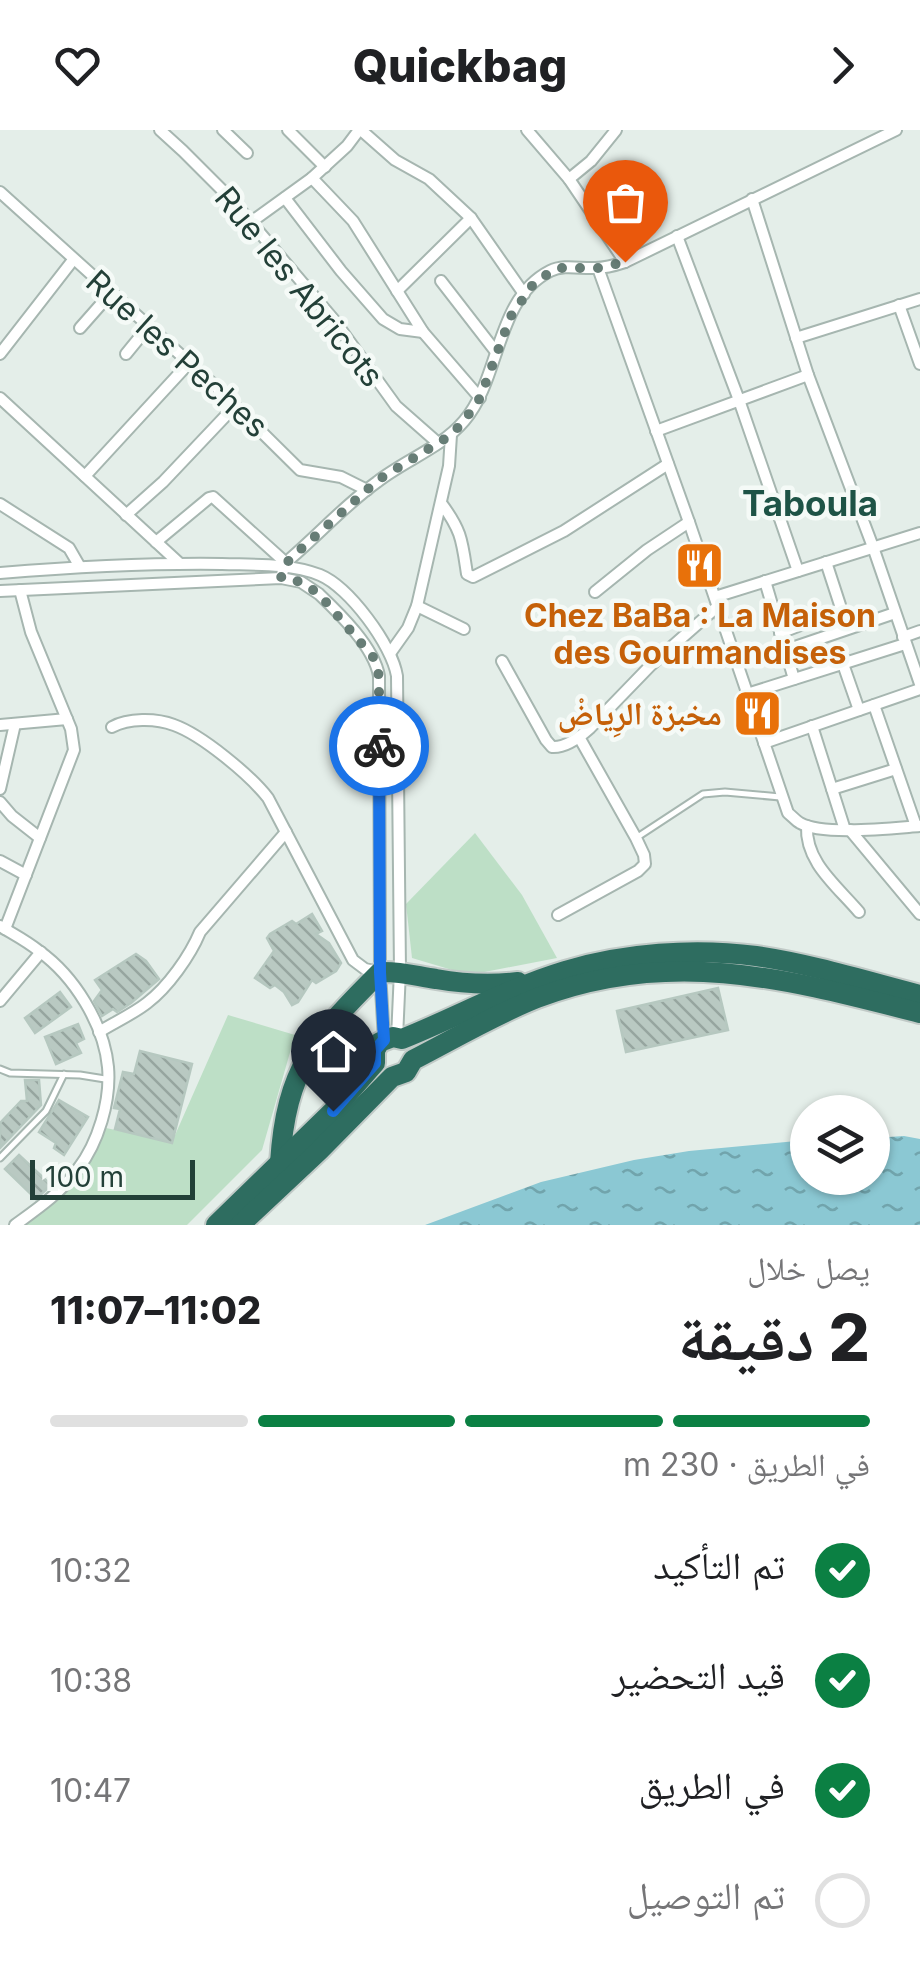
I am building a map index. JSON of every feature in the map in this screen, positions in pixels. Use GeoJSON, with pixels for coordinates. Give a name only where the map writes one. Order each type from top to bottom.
{"type":"FeatureCollection","features":[{"type":"Feature","properties":{"kind":"highway"},"geometry":{"type":"LineString","coordinates":[[383,1070],[375,1050],[394,1039],[538,980],[609,961],[716,952],[786,961],[920,995]]}},
{"type":"Feature","properties":{"kind":"highway"},"geometry":{"type":"LineString","coordinates":[[280,1163],[287,1107],[305,1059],[330,1023],[390,971],[466,983],[538,980]]}},
{"type":"Feature","properties":{"kind":"highway"},"geometry":{"type":"LineString","coordinates":[[216,1225],[333,1111],[383,1070],[406,1072],[413,1060],[487,1020],[588,982],[644,972],[716,971],[786,980],[920,1014]]}},
{"type":"Feature","properties":{"kind":"highway"},"geometry":{"type":"LineString","coordinates":[[394,1039],[410,1046],[413,1060]]}},
{"type":"Feature","properties":{"kind":"highway"},"geometry":{"type":"LineString","coordinates":[[240,1225],[319,1151],[383,1070]]}},
{"type":"Feature","properties":{"kind":"street","name":"Rue les Abricots"},"geometry":{"type":"LineString","coordinates":[[160,130],[251,222],[334,320],[396,406],[438,443]]}},
{"type":"Feature","properties":{"kind":"street"},"geometry":{"type":"LineString","coordinates":[[223,130],[247,153]]}},
{"type":"Feature","properties":{"kind":"street"},"geometry":{"type":"LineString","coordinates":[[288,130],[326,166]]}},
{"type":"Feature","properties":{"kind":"street"},"geometry":{"type":"LineString","coordinates":[[251,222],[312,178],[360,130],[388,154],[429,179],[470,218],[524,294]]}},
{"type":"Feature","properties":{"kind":"street"},"geometry":{"type":"LineString","coordinates":[[527,130],[569,178],[625,262]]}},
{"type":"Feature","properties":{"kind":"street"},"geometry":{"type":"LineString","coordinates":[[569,178],[591,160],[616,130]]}},
{"type":"Feature","properties":{"kind":"street"},"geometry":{"type":"LineString","coordinates":[[0,591],[284,569],[367,490],[451,435],[464,421],[480,398],[511,316],[524,294],[540,278],[557,268],[598,268],[625,262],[896,130]]}},
{"type":"Feature","properties":{"kind":"street"},"geometry":{"type":"LineString","coordinates":[[312,178],[353,221],[424,332],[480,398]]}},
{"type":"Feature","properties":{"kind":"street","name":"Rue les Peches"},"geometry":{"type":"LineString","coordinates":[[0,192],[236,406],[300,470],[341,477],[367,490]]}},
{"type":"Feature","properties":{"kind":"street"},"geometry":{"type":"LineString","coordinates":[[285,198],[378,315],[400,329],[424,332]]}},
{"type":"Feature","properties":{"kind":"street"},"geometry":{"type":"LineString","coordinates":[[752,199],[808,375],[873,547],[920,687],[764,743]]}},
{"type":"Feature","properties":{"kind":"street"},"geometry":{"type":"LineString","coordinates":[[397,291],[470,218]]}},
{"type":"Feature","properties":{"kind":"street"},"geometry":{"type":"LineString","coordinates":[[677,236],[798,570]]}},
{"type":"Feature","properties":{"kind":"street"},"geometry":{"type":"LineString","coordinates":[[0,354],[73,260]]}},
{"type":"Feature","properties":{"kind":"street"},"geometry":{"type":"LineString","coordinates":[[598,268],[690,522],[784,802],[794,819],[807,826],[847,830],[918,826],[874,705]]}},
{"type":"Feature","properties":{"kind":"street"},"geometry":{"type":"LineString","coordinates":[[441,281],[496,352]]}},
{"type":"Feature","properties":{"kind":"street"},"geometry":{"type":"LineString","coordinates":[[80,328],[110,294]]}},
{"type":"Feature","properties":{"kind":"street"},"geometry":{"type":"LineString","coordinates":[[796,338],[920,299]]}},
{"type":"Feature","properties":{"kind":"street"},"geometry":{"type":"LineString","coordinates":[[899,305],[920,364]]}},
{"type":"Feature","properties":{"kind":"street"},"geometry":{"type":"LineString","coordinates":[[126,354],[148,327]]}},
{"type":"Feature","properties":{"kind":"street"},"geometry":{"type":"LineString","coordinates":[[85,476],[189,363]]}},
{"type":"Feature","properties":{"kind":"street"},"geometry":{"type":"LineString","coordinates":[[656,431],[808,375]]}},
{"type":"Feature","properties":{"kind":"street"},"geometry":{"type":"LineString","coordinates":[[0,398],[180,564]]}},
{"type":"Feature","properties":{"kind":"street"},"geometry":{"type":"LineString","coordinates":[[126,514],[163,482],[236,406]]}},
{"type":"Feature","properties":{"kind":"street"},"geometry":{"type":"LineString","coordinates":[[391,652],[417,606],[441,503],[451,435]]}},
{"type":"Feature","properties":{"kind":"street"},"geometry":{"type":"LineString","coordinates":[[441,503],[462,538],[467,574],[471,578],[564,532],[668,464]]}},
{"type":"Feature","properties":{"kind":"street"},"geometry":{"type":"LineString","coordinates":[[156,542],[213,497],[284,569],[319,594],[368,648],[377,666],[394,1039]]}},
{"type":"Feature","properties":{"kind":"street"},"geometry":{"type":"LineString","coordinates":[[0,504],[69,548],[80,567]]}},
{"type":"Feature","properties":{"kind":"street"},"geometry":{"type":"LineString","coordinates":[[595,592],[690,522]]}},
{"type":"Feature","properties":{"kind":"street"},"geometry":{"type":"LineString","coordinates":[[502,660],[549,744],[559,747],[579,737],[717,601],[765,581],[920,533]]}},
{"type":"Feature","properties":{"kind":"street"},"geometry":{"type":"LineString","coordinates":[[780,633],[839,610],[826,562]]}},
{"type":"Feature","properties":{"kind":"street"},"geometry":{"type":"LineString","coordinates":[[0,573],[180,564],[284,569],[318,574],[337,586],[375,627],[391,652],[397,676],[390,971],[394,1039]]}},
{"type":"Feature","properties":{"kind":"street"},"geometry":{"type":"LineString","coordinates":[[765,581],[794,679]]}},
{"type":"Feature","properties":{"kind":"street"},"geometry":{"type":"LineString","coordinates":[[14,1225],[64,1187],[80,1168],[95,1139],[108,1080],[99,1032],[78,991],[41,952],[2,928],[74,750],[74,738],[31,632],[20,590]]}},
{"type":"Feature","properties":{"kind":"street"},"geometry":{"type":"LineString","coordinates":[[417,606],[464,628]]}},
{"type":"Feature","properties":{"kind":"street"},"geometry":{"type":"LineString","coordinates":[[786,650],[895,613]]}},
{"type":"Feature","properties":{"kind":"street"},"geometry":{"type":"LineString","coordinates":[[747,694],[844,664],[920,632]]}},
{"type":"Feature","properties":{"kind":"street"},"geometry":{"type":"LineString","coordinates":[[844,664],[859,710]]}},
{"type":"Feature","properties":{"kind":"street"},"geometry":{"type":"LineString","coordinates":[[0,726],[67,718]]}},
{"type":"Feature","properties":{"kind":"street"},"geometry":{"type":"LineString","coordinates":[[112,727],[139,721],[171,724],[206,743],[256,783],[268,798],[353,960],[365,970],[390,971]]}},
{"type":"Feature","properties":{"kind":"street"},"geometry":{"type":"LineString","coordinates":[[0,789],[15,724]]}},
{"type":"Feature","properties":{"kind":"street"},"geometry":{"type":"LineString","coordinates":[[812,726],[847,830],[920,914]]}},
{"type":"Feature","properties":{"kind":"street"},"geometry":{"type":"LineString","coordinates":[[558,915],[645,864],[636,838],[579,737]]}},
{"type":"Feature","properties":{"kind":"street"},"geometry":{"type":"LineString","coordinates":[[832,790],[896,769]]}},
{"type":"Feature","properties":{"kind":"street"},"geometry":{"type":"LineString","coordinates":[[0,802],[40,838]]}},
{"type":"Feature","properties":{"kind":"street"},"geometry":{"type":"LineString","coordinates":[[807,826],[807,844],[815,862],[859,912]]}},
{"type":"Feature","properties":{"kind":"street"},"geometry":{"type":"LineString","coordinates":[[99,1032],[150,1002],[182,965],[200,932],[286,832]]}},
{"type":"Feature","properties":{"kind":"street"},"geometry":{"type":"LineString","coordinates":[[0,861],[26,875]]}},
{"type":"Feature","properties":{"kind":"street"},"geometry":{"type":"LineString","coordinates":[[0,1001],[41,952]]}},
{"type":"Feature","properties":{"kind":"lane"},"geometry":{"type":"LineString","coordinates":[[636,838],[703,794],[725,792],[784,802]]}},
{"type":"Feature","properties":{"kind":"lane"},"geometry":{"type":"LineString","coordinates":[[0,1069],[108,1080]]}},
{"type":"Feature","properties":{"kind":"lane"},"geometry":{"type":"LineString","coordinates":[[0,1158],[46,1110],[64,1074]]}},
{"type":"Feature","properties":{"kind":"green space"},"geometry":{"type":"Polygon","coordinates":[[[475,833],[522,895],[557,958],[469,975],[412,958],[406,904],[475,833]]]}},
{"type":"Feature","properties":{"kind":"green space"},"geometry":{"type":"Polygon","coordinates":[[[228,1015],[295,1035],[262,1150],[187,1225],[16,1225],[106,1128],[172,1142],[228,1015]]]}},
{"type":"Feature","properties":{"kind":"water"},"geometry":{"type":"Polygon","coordinates":[[[890,1137],[920,1139],[920,1225],[425,1225],[541,1182],[634,1160],[790,1142],[790,1195],[890,1195],[890,1137]]]}},
{"type":"Feature","properties":{"kind":"building"},"geometry":{"type":"Polygon","coordinates":[[[312,914],[322,931],[316,934],[329,943],[341,963],[336,971],[316,983],[312,980],[292,1005],[275,985],[270,988],[255,978],[274,951],[267,938],[270,934],[312,914]]]}},
{"type":"Feature","properties":{"kind":"building"},"geometry":{"type":"Polygon","coordinates":[[[136,954],[159,979],[131,1003],[102,1016],[94,1001],[102,990],[95,980],[136,954]]]}},
{"type":"Feature","properties":{"kind":"building"},"geometry":{"type":"Polygon","coordinates":[[[718,988],[728,1030],[626,1052],[617,1011],[718,988]]]}},
{"type":"Feature","properties":{"kind":"building"},"geometry":{"type":"Polygon","coordinates":[[[60,992],[71,1007],[35,1033],[25,1018],[60,992]]]}},
{"type":"Feature","properties":{"kind":"building"},"geometry":{"type":"Polygon","coordinates":[[[78,1024],[84,1039],[76,1043],[81,1053],[56,1064],[45,1037],[78,1024]]]}},
{"type":"Feature","properties":{"kind":"building"},"geometry":{"type":"Polygon","coordinates":[[[140,1051],[192,1064],[172,1143],[115,1129],[120,1109],[114,1108],[123,1072],[134,1074],[140,1051]]]}},
{"type":"Feature","properties":{"kind":"building"},"geometry":{"type":"Polygon","coordinates":[[[25,1080],[39,1080],[41,1105],[0,1148],[0,1123],[21,1101],[27,1101],[25,1080]]]}},
{"type":"Feature","properties":{"kind":"building"},"geometry":{"type":"Polygon","coordinates":[[[59,1100],[88,1117],[64,1155],[54,1148],[56,1143],[39,1132],[59,1100]]]}},
{"type":"Feature","properties":{"kind":"building"},"geometry":{"type":"Polygon","coordinates":[[[19,1155],[51,1185],[36,1199],[5,1169],[19,1155]]]}},
{"type":"Feature","properties":{"kind":"way so far"},"geometry":{"type":"LineString","coordinates":[[379,746],[379,676],[373,657],[326,600],[301,582],[281,578],[284,566],[378,480],[451,435],[464,421],[480,398],[511,316],[528,288],[557,268],[598,268],[625,262]]}},
{"type":"Feature","properties":{"kind":"place","name":"Chez BaBa : La Maison des Gourmandises"},"geometry":{"type":"Point","coordinates":[700,566]}},
{"type":"Feature","properties":{"kind":"place","name":"مخبزة الرِياضْ"},"geometry":{"type":"Point","coordinates":[757,714]}},
{"type":"Feature","properties":{"kind":"district","name":"Taboula"},"geometry":{"type":"Point","coordinates":[810,504]}},
{"type":"Feature","properties":{"kind":"route"},"geometry":{"type":"LineString","coordinates":[[333,1111],[375,1063],[375,1050],[384,1040],[379,746]]}}]}
